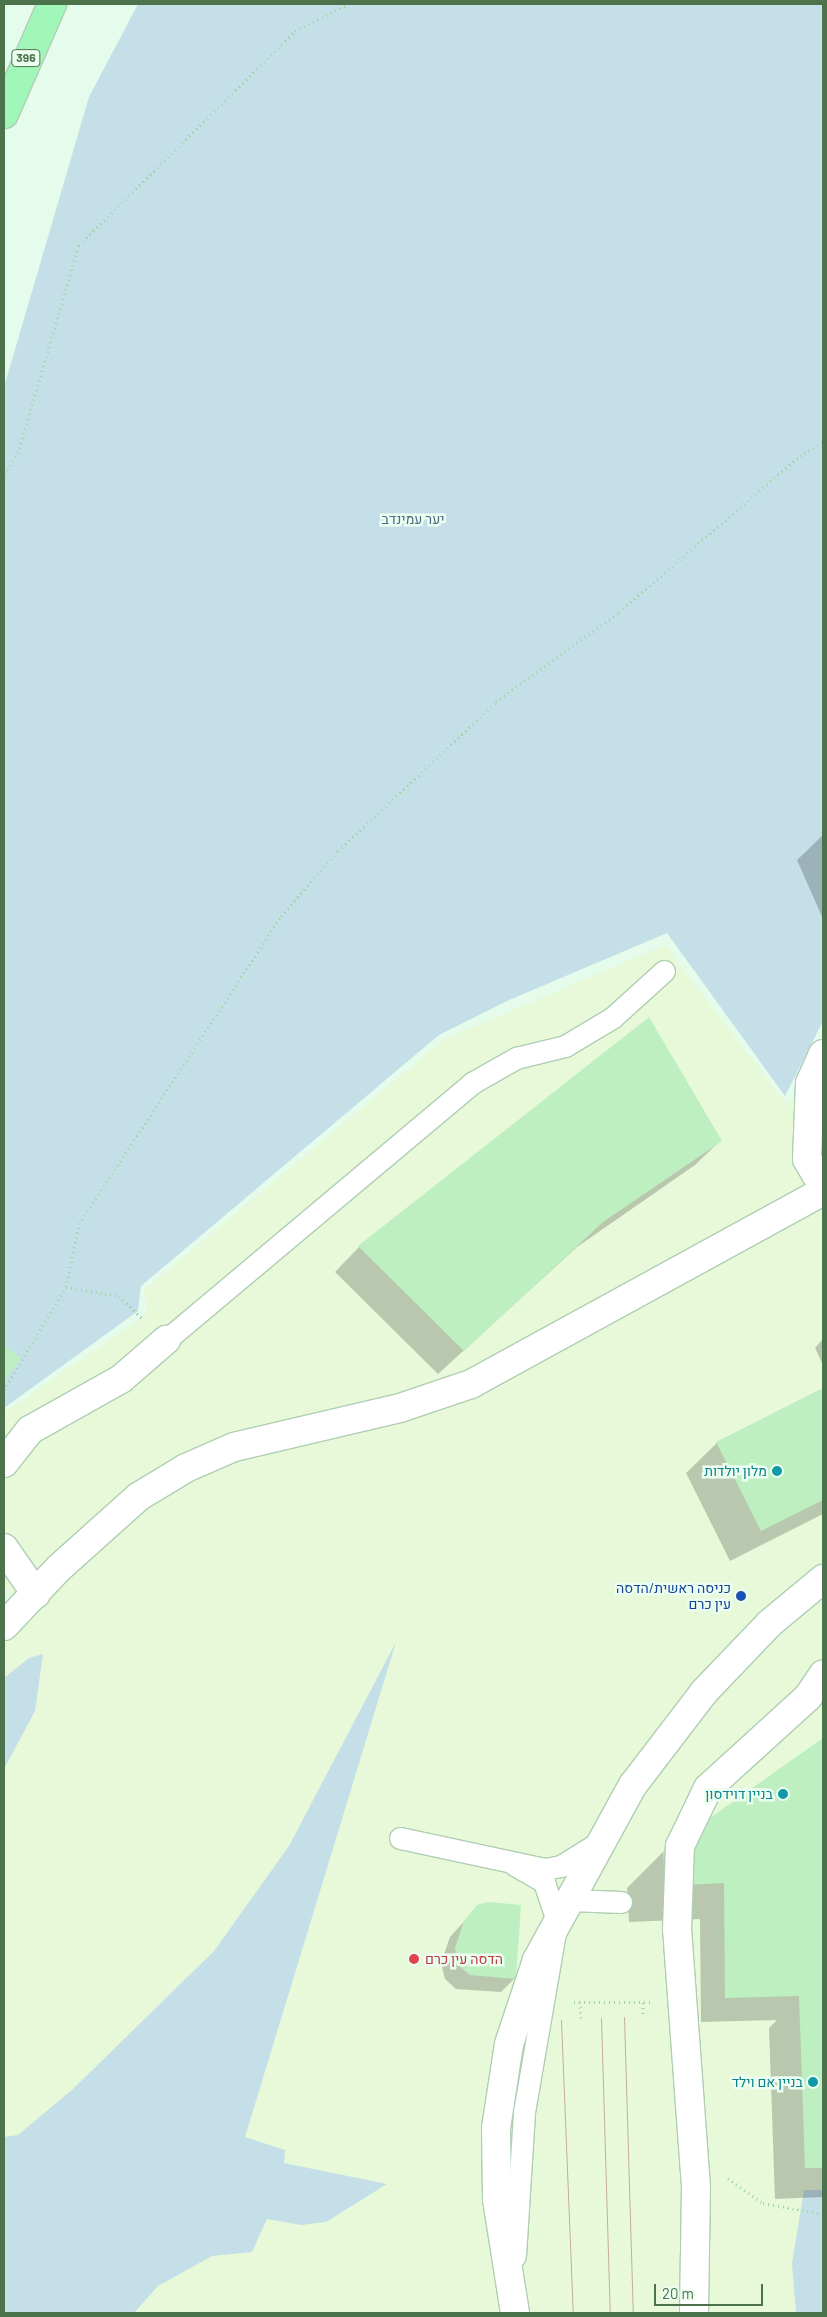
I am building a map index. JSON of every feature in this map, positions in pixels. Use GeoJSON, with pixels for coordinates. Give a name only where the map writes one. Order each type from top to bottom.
{"type":"FeatureCollection","features":[{"type":"Feature","properties":{"kind":"main road","name":"396"},"geometry":{"type":"LineString","coordinates":[[4,114],[52,4]]}},
{"type":"Feature","properties":{"kind":"street"},"geometry":{"type":"LineString","coordinates":[[823,1054],[810,1082],[807,1159],[823,1187]]}},
{"type":"Feature","properties":{"kind":"street"},"geometry":{"type":"LineString","coordinates":[[4,1626],[138,1497],[186,1468],[234,1447],[400,1408],[471,1384],[823,1191]]}},
{"type":"Feature","properties":{"kind":"street"},"geometry":{"type":"LineString","coordinates":[[4,1463],[30,1430],[121,1379],[166,1340]]}},
{"type":"Feature","properties":{"kind":"street"},"geometry":{"type":"LineString","coordinates":[[4,1548],[36,1594]]}},
{"type":"Feature","properties":{"kind":"street"},"geometry":{"type":"LineString","coordinates":[[514,2307],[497,2199],[496,2128],[519,2011],[537,1960],[633,1786],[704,1692],[770,1623],[823,1579]]}},
{"type":"Feature","properties":{"kind":"street"},"geometry":{"type":"LineString","coordinates":[[694,2313],[694,2154],[677,1894],[680,1846],[690,1817],[708,1788],[808,1696],[823,1675]]}},
{"type":"Feature","properties":{"kind":"lane"},"geometry":{"type":"LineString","coordinates":[[166,1340],[472,1083],[516,1058],[565,1046],[604,1023],[664,971]]}},
{"type":"Feature","properties":{"kind":"lane"},"geometry":{"type":"LineString","coordinates":[[400,1838],[515,1865],[560,1866],[601,1841]]}},
{"type":"Feature","properties":{"kind":"lane"},"geometry":{"type":"LineString","coordinates":[[515,1865],[544,1882],[563,1910],[621,1902]]}},
{"type":"Feature","properties":{"kind":"path"},"geometry":{"type":"LineString","coordinates":[[4,474],[18,453],[79,245],[295,32],[348,4]]}},
{"type":"Feature","properties":{"kind":"path"},"geometry":{"type":"LineString","coordinates":[[4,1390],[66,1287],[79,1224],[102,1186],[281,916],[338,851],[496,702],[619,612],[800,456],[823,442]]}},
{"type":"Feature","properties":{"kind":"path"},"geometry":{"type":"LineString","coordinates":[[66,1287],[119,1296],[166,1340]]}},
{"type":"Feature","properties":{"kind":"path"},"geometry":{"type":"LineString","coordinates":[[565,2002],[684,2002]]}},
{"type":"Feature","properties":{"kind":"path"},"geometry":{"type":"LineString","coordinates":[[580,2002],[580,2019]]}},
{"type":"Feature","properties":{"kind":"path"},"geometry":{"type":"LineString","coordinates":[[642,2002],[643,2016]]}},
{"type":"Feature","properties":{"kind":"path"},"geometry":{"type":"LineString","coordinates":[[694,2154],[762,2203],[823,2214]]}},
{"type":"Feature","properties":{"kind":"shaded area","name":"הדסה עין כרם"},"geometry":{"type":"Polygon","coordinates":[[[665,945],[788,1106],[823,1037],[823,2313],[4,2313],[4,1605],[10,1599],[4,1580],[4,1413],[147,1314],[144,1290],[443,1040],[665,945]]]}},
{"type":"Feature","properties":{"kind":"green space","name":"יער עמינדב"},"geometry":{"type":"Polygon","coordinates":[[[138,4],[823,4],[823,1021],[785,1096],[667,933],[507,1001],[439,1035],[141,1286],[138,1311],[4,1408],[4,387],[89,97],[138,4]]]}},
{"type":"Feature","properties":{"kind":"green space"},"geometry":{"type":"Polygon","coordinates":[[[396,1642],[245,2137],[285,2150],[284,2163],[387,2184],[326,2222],[301,2225],[267,2219],[252,2252],[212,2256],[158,2286],[134,2313],[4,2313],[4,2137],[18,2135],[73,2089],[214,1951],[289,1846],[396,1642]]]}},
{"type":"Feature","properties":{"kind":"green space"},"geometry":{"type":"Polygon","coordinates":[[[43,1654],[35,1711],[4,1769],[4,1678],[29,1658],[43,1654]]]}},
{"type":"Feature","properties":{"kind":"green space"},"geometry":{"type":"Polygon","coordinates":[[[804,2190],[823,2190],[823,2313],[796,2313],[792,2263],[804,2190]]]}},
{"type":"Feature","properties":{"kind":"building"},"geometry":{"type":"Polygon","coordinates":[[[649,1017],[722,1141],[603,1222],[464,1351],[358,1246],[649,1017]]]}},
{"type":"Feature","properties":{"kind":"building"},"geometry":{"type":"Polygon","coordinates":[[[4,1345],[21,1358],[4,1381],[4,1345]]]}},
{"type":"Feature","properties":{"kind":"building","name":"מלון יולדות"},"geometry":{"type":"Polygon","coordinates":[[[823,1388],[823,1500],[761,1531],[716,1442],[823,1388]]]}},
{"type":"Feature","properties":{"kind":"building"},"geometry":{"type":"Polygon","coordinates":[[[823,1738],[823,2168],[805,2168],[799,1996],[725,1998],[724,1883],[665,1886],[663,1851],[823,1738]]]}},
{"type":"Feature","properties":{"kind":"building"},"geometry":{"type":"Polygon","coordinates":[[[488,1902],[521,1905],[516,1979],[470,1975],[458,1965],[455,1948],[464,1921],[477,1905],[488,1902]]]}},
{"type":"Feature","properties":{"kind":"tram line"},"geometry":{"type":"LineString","coordinates":[[624,2017],[633,2313]]}},
{"type":"Feature","properties":{"kind":"tram line"},"geometry":{"type":"LineString","coordinates":[[601,2018],[610,2313]]}},
{"type":"Feature","properties":{"kind":"tram line"},"geometry":{"type":"LineString","coordinates":[[561,2020],[573,2313]]}},
{"type":"Feature","properties":{"kind":"place","name":"מלון יולדות"},"geometry":{"type":"Point","coordinates":[777,1471]}},
{"type":"Feature","properties":{"kind":"place","name":"כניסה ראשית/הדסה עין כרם"},"geometry":{"type":"Point","coordinates":[741,1596]}},
{"type":"Feature","properties":{"kind":"place","name":"בניין דוידסון"},"geometry":{"type":"Point","coordinates":[783,1794]}},
{"type":"Feature","properties":{"kind":"place","name":"הדסה עין כרם"},"geometry":{"type":"Point","coordinates":[414,1959]}},
{"type":"Feature","properties":{"kind":"place","name":"בניין אם וילד"},"geometry":{"type":"Point","coordinates":[813,2082]}}]}
